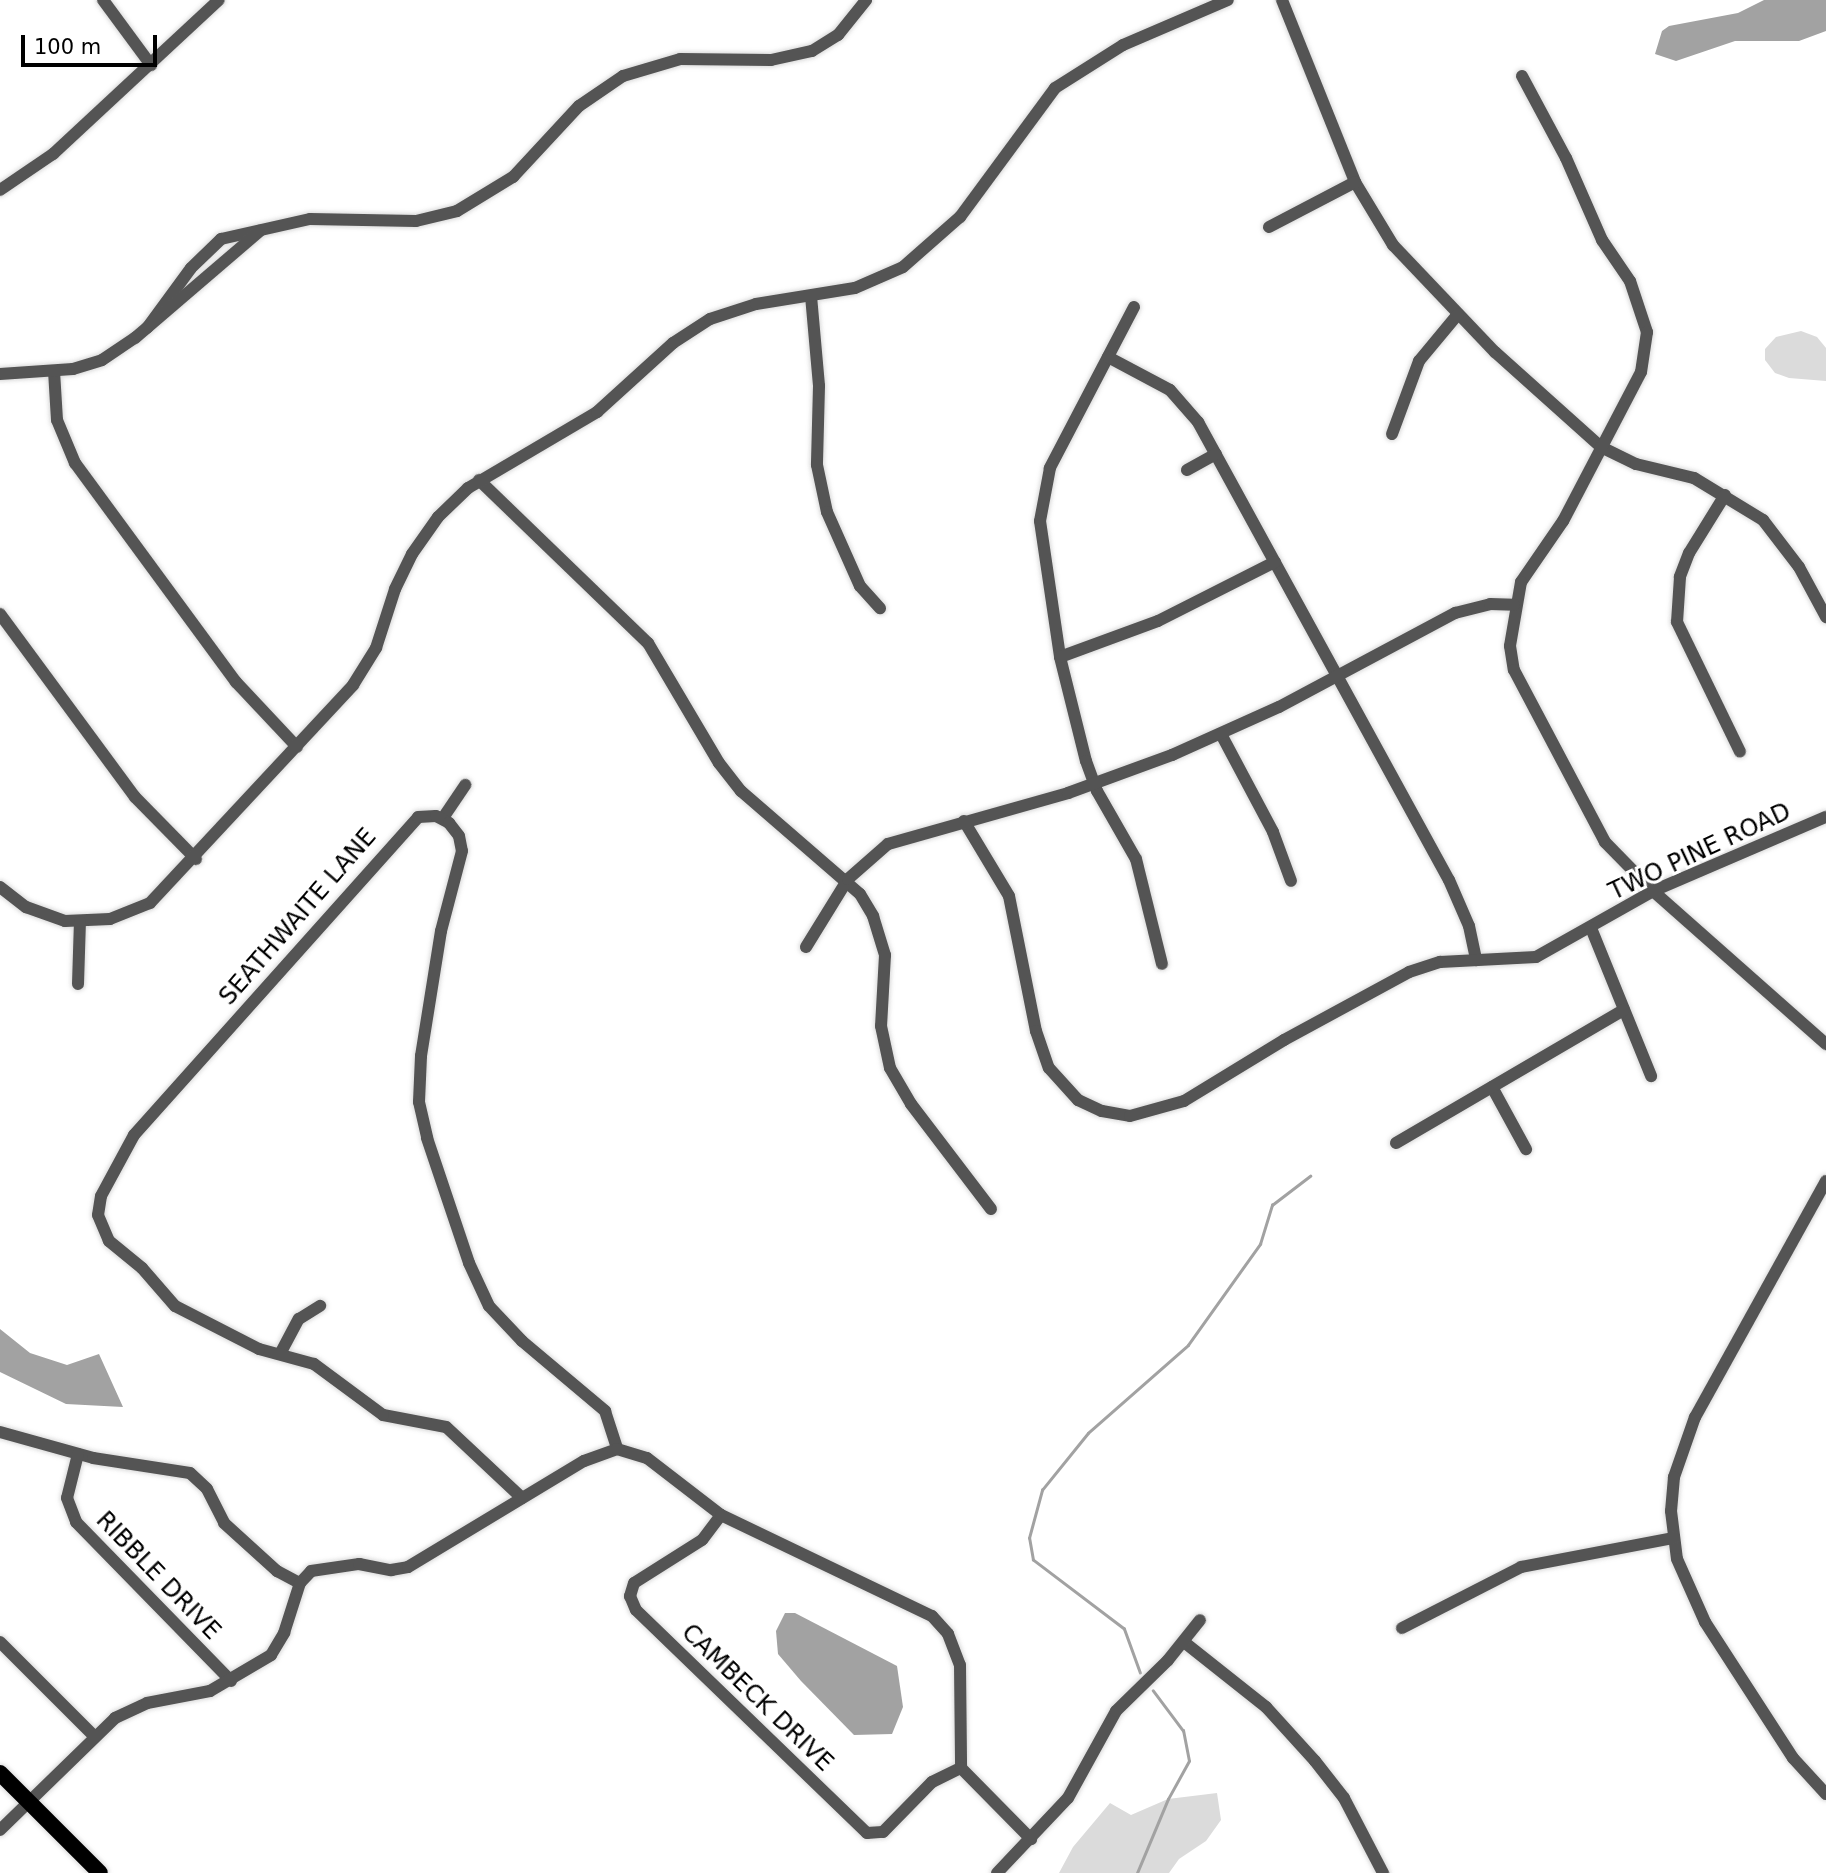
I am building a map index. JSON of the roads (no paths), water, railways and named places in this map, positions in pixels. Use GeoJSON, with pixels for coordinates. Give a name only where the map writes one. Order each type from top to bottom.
{"type":"FeatureCollection","features":[{"type":"Feature","properties":{"kind":"main road"},"geometry":{"type":"LineString","coordinates":[[0,1773],[100,1873]]}},
{"type":"Feature","properties":{"kind":"street"},"geometry":{"type":"LineString","coordinates":[[103,0],[150,65]]}},
{"type":"Feature","properties":{"kind":"street"},"geometry":{"type":"LineString","coordinates":[[116,0],[116,16]]}},
{"type":"Feature","properties":{"kind":"street"},"geometry":{"type":"LineString","coordinates":[[0,190],[53,154],[219,0]]}},
{"type":"Feature","properties":{"kind":"street"},"geometry":{"type":"LineString","coordinates":[[147,328],[214,244],[231,235],[323,218],[416,220],[457,211],[513,177],[579,106],[623,76],[680,59],[771,60],[812,51],[838,35],[866,0]]}},
{"type":"Feature","properties":{"kind":"street"},"geometry":{"type":"LineString","coordinates":[[0,887],[38,913],[80,922],[139,910],[161,895],[297,747],[371,658],[395,589],[421,541],[448,506],[479,480],[597,412],[697,326],[742,307],[811,296],[873,282],[916,258],[960,217],[1055,88],[1123,45],[1228,0]]}},
{"type":"Feature","properties":{"kind":"street"},"geometry":{"type":"LineString","coordinates":[[1282,0],[1355,182],[1393,245],[1530,386],[1601,447],[1636,464],[1694,478],[1763,520],[1820,593],[1826,617]]}},
{"type":"Feature","properties":{"kind":"street"},"geometry":{"type":"LineString","coordinates":[[1522,76],[1566,158],[1602,240],[1630,281],[1645,314],[1647,332],[1641,372],[1563,521],[1521,582],[1514,605],[1510,646],[1521,689],[1605,842],[1653,891],[1826,1044]]}},
{"type":"Feature","properties":{"kind":"street"},"geometry":{"type":"LineString","coordinates":[[1269,227],[1355,182]]}},
{"type":"Feature","properties":{"kind":"street"},"geometry":{"type":"LineString","coordinates":[[0,374],[54,371],[102,359],[147,328],[267,228]]}},
{"type":"Feature","properties":{"kind":"street"},"geometry":{"type":"LineString","coordinates":[[811,296],[819,386],[817,465],[827,512],[860,586],[880,608]]}},
{"type":"Feature","properties":{"kind":"street"},"geometry":{"type":"LineString","coordinates":[[1134,307],[1050,468],[1042,493],[1042,540],[1060,657],[1094,784],[1136,859],[1162,964]]}},
{"type":"Feature","properties":{"kind":"street"},"geometry":{"type":"LineString","coordinates":[[1392,434],[1419,361],[1458,314]]}},
{"type":"Feature","properties":{"kind":"street"},"geometry":{"type":"LineString","coordinates":[[1108,356],[1180,399],[1216,454],[1457,896],[1476,960]]}},
{"type":"Feature","properties":{"kind":"street"},"geometry":{"type":"LineString","coordinates":[[54,371],[57,420],[75,463],[236,682],[297,747]]}},
{"type":"Feature","properties":{"kind":"street"},"geometry":{"type":"LineString","coordinates":[[1187,470],[1216,454]]}},
{"type":"Feature","properties":{"kind":"street"},"geometry":{"type":"LineString","coordinates":[[479,480],[648,643],[677,685],[719,763],[741,791],[848,879],[873,916],[882,942],[886,968],[881,1026],[890,1068],[911,1104],[991,1209]]}},
{"type":"Feature","properties":{"kind":"street"},"geometry":{"type":"LineString","coordinates":[[1725,495],[1689,553],[1681,577],[1677,622],[1740,752]]}},
{"type":"Feature","properties":{"kind":"street"},"geometry":{"type":"LineString","coordinates":[[1060,657],[1180,611],[1275,562]]}},
{"type":"Feature","properties":{"kind":"street"},"geometry":{"type":"LineString","coordinates":[[806,947],[848,879],[888,845],[1094,784],[1221,734],[1337,677],[1455,613],[1490,604],[1514,605]]}},
{"type":"Feature","properties":{"kind":"street"},"geometry":{"type":"LineString","coordinates":[[0,614],[135,797],[196,859]]}},
{"type":"Feature","properties":{"kind":"street"},"geometry":{"type":"LineString","coordinates":[[1221,734],[1267,818],[1291,881]]}},
{"type":"Feature","properties":{"kind":"street"},"geometry":{"type":"LineString","coordinates":[[465,785],[443,818],[459,836],[462,851],[438,946],[421,1056],[419,1102],[427,1138],[469,1263],[489,1306],[522,1341],[605,1411],[617,1449]]}},
{"type":"Feature","properties":{"kind":"street","name":"SEATHWAITE LANE"},"geometry":{"type":"LineString","coordinates":[[443,818],[427,815],[405,827],[134,1135],[102,1196],[98,1215],[104,1233],[142,1268],[169,1301],[259,1349],[326,1370],[383,1415],[446,1427],[522,1498]]}},
{"type":"Feature","properties":{"kind":"street","name":"TWO PINE ROAD"},"geometry":{"type":"LineString","coordinates":[[964,821],[1009,896],[1044,1058],[1068,1091],[1102,1111],[1130,1116],[1171,1107],[1401,976],[1440,962],[1536,957],[1653,891],[1826,817]]}},
{"type":"Feature","properties":{"kind":"street"},"geometry":{"type":"LineString","coordinates":[[78,984],[80,922]]}},
{"type":"Feature","properties":{"kind":"street"},"geometry":{"type":"LineString","coordinates":[[1591,928],[1651,1076]]}},
{"type":"Feature","properties":{"kind":"street"},"geometry":{"type":"LineString","coordinates":[[1396,1143],[1624,1010]]}},
{"type":"Feature","properties":{"kind":"street"},"geometry":{"type":"LineString","coordinates":[[1492,1087],[1526,1149]]}},
{"type":"Feature","properties":{"kind":"street"},"geometry":{"type":"LineString","coordinates":[[1826,1181],[1685,1440],[1674,1476],[1673,1538],[1684,1579],[1705,1622],[1793,1758],[1826,1794]]}},
{"type":"Feature","properties":{"kind":"street"},"geometry":{"type":"LineString","coordinates":[[280,1354],[299,1319],[320,1306]]}},
{"type":"Feature","properties":{"kind":"street"},"geometry":{"type":"LineString","coordinates":[[0,1432],[78,1454],[190,1473],[207,1489],[223,1523],[277,1571],[300,1583]]}},
{"type":"Feature","properties":{"kind":"street"},"geometry":{"type":"LineString","coordinates":[[0,1830],[94,1736],[135,1707],[210,1691],[230,1681],[277,1649],[300,1583],[311,1571],[328,1566],[408,1567],[597,1454],[617,1449],[647,1458],[721,1515],[912,1603],[940,1624],[960,1665],[961,1768],[1031,1839]]}},
{"type":"Feature","properties":{"kind":"street","name":"RIBBLE DRIVE"},"geometry":{"type":"LineString","coordinates":[[78,1454],[68,1489],[71,1515],[230,1681]]}},
{"type":"Feature","properties":{"kind":"street","name":"CAMBECK DRIVE"},"geometry":{"type":"LineString","coordinates":[[721,1515],[702,1540],[634,1583],[629,1596],[636,1610],[867,1833],[883,1832],[932,1782],[961,1768]]}},
{"type":"Feature","properties":{"kind":"street"},"geometry":{"type":"LineString","coordinates":[[1402,1629],[1521,1567],[1673,1538]]}},
{"type":"Feature","properties":{"kind":"street"},"geometry":{"type":"LineString","coordinates":[[997,1873],[1031,1839],[1084,1775],[1116,1711],[1184,1642],[1200,1620]]}},
{"type":"Feature","properties":{"kind":"street"},"geometry":{"type":"LineString","coordinates":[[0,1642],[94,1736]]}},
{"type":"Feature","properties":{"kind":"street"},"geometry":{"type":"LineString","coordinates":[[1184,1642],[1255,1698],[1315,1761],[1344,1798],[1383,1873]]}},
{"type":"Feature","properties":{"kind":"waterway"},"geometry":{"type":"LineString","coordinates":[[1140,1673],[1124,1629],[1033,1560],[1029,1538],[1042,1490],[1088,1433],[1188,1345],[1260,1244],[1272,1205],[1310,1176]]}},
{"type":"Feature","properties":{"kind":"waterway"},"geometry":{"type":"LineString","coordinates":[[1137,1873],[1168,1799],[1189,1761],[1183,1731],[1153,1691]]}}]}
